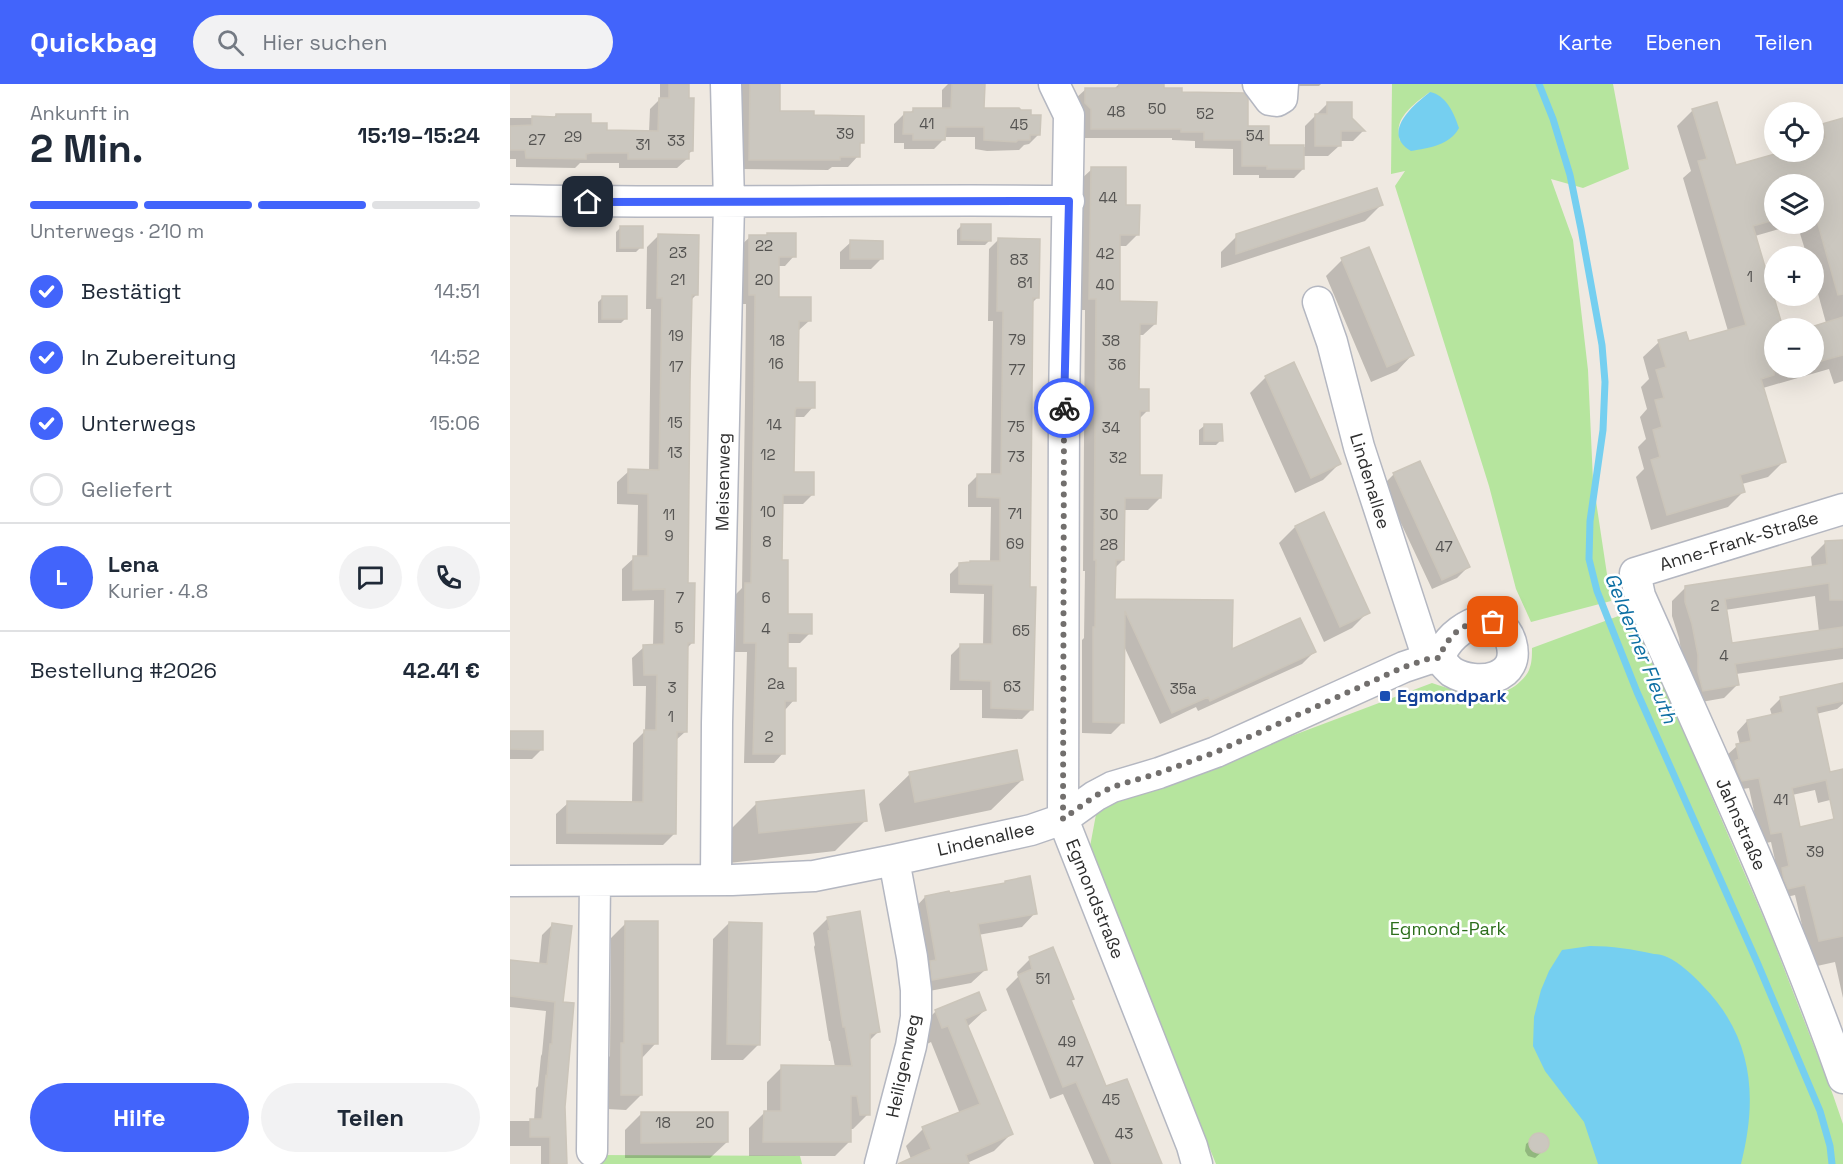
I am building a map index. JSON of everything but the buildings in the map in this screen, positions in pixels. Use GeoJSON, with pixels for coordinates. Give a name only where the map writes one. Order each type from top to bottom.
{"type":"FeatureCollection","features":[{"type":"Feature","properties":{"kind":"street","name":"Meisenweg"},"geometry":{"type":"LineString","coordinates":[[717,880],[717,723],[729,203],[726,84]]}},
{"type":"Feature","properties":{"kind":"street","name":"Egmondstraße"},"geometry":{"type":"LineString","coordinates":[[1054,84],[1069,115],[1064,404],[1063,819],[1192,1146],[1197,1164]]}},
{"type":"Feature","properties":{"kind":"street"},"geometry":{"type":"LineString","coordinates":[[1258,84],[1269,100],[1277,101],[1282,98],[1283,84]]}},
{"type":"Feature","properties":{"kind":"street"},"geometry":{"type":"LineString","coordinates":[[510,200],[729,203],[881,200],[1069,201]]}},
{"type":"Feature","properties":{"kind":"street","name":"Lindenallee"},"geometry":{"type":"LineString","coordinates":[[510,882],[717,880],[814,876],[1031,830],[1063,819],[1112,787],[1216,752],[1404,667],[1434,659],[1362,459],[1332,342],[1318,302]]}},
{"type":"Feature","properties":{"kind":"street","name":"Anne-Frank-Straße"},"geometry":{"type":"LineString","coordinates":[[1635,573],[1843,509]]}},
{"type":"Feature","properties":{"kind":"street","name":"Jahnstraße"},"geometry":{"type":"LineString","coordinates":[[1635,573],[1640,596],[1774,899],[1819,1009],[1843,1078]]}},
{"type":"Feature","properties":{"kind":"street","name":"Heiligenweg"},"geometry":{"type":"LineString","coordinates":[[880,1164],[911,1046],[916,1017],[912,957],[894,860]]}},
{"type":"Feature","properties":{"kind":"street"},"geometry":{"type":"LineString","coordinates":[[592,1151],[595,881]]}},
{"type":"Feature","properties":{"kind":"green space"},"geometry":{"type":"Polygon","coordinates":[[[1392,84],[1613,84],[1629,169],[1583,188],[1551,179],[1573,240],[1588,370],[1593,481],[1611,601],[1531,622],[1516,589],[1489,486],[1395,186],[1405,171],[1391,174],[1392,84]],[[1430,92],[1411,107],[1404,116],[1399,128],[1400,141],[1430,92]]]}},
{"type":"Feature","properties":{"kind":"green space","name":"Egmond-Park"},"geometry":{"type":"Polygon","coordinates":[[[1632,611],[1771,935],[1833,1095],[1843,1124],[1843,1164],[1216,1164],[1089,852],[1097,809],[1432,683],[1474,695],[1505,691],[1515,686],[1528,673],[1532,648],[1632,611]]]}},
{"type":"Feature","properties":{"kind":"green space"},"geometry":{"type":"Polygon","coordinates":[[[596,1155],[800,1156],[802,1164],[597,1164],[596,1155]]]}},
{"type":"Feature","properties":{"kind":"water"},"geometry":{"type":"Polygon","coordinates":[[[1430,92],[1445,101],[1459,128],[1445,142],[1411,151],[1402,144],[1399,128],[1408,112],[1430,92]]]}},
{"type":"Feature","properties":{"kind":"water"},"geometry":{"type":"Polygon","coordinates":[[[1590,946],[1622,948],[1667,957],[1691,974],[1720,1006],[1741,1047],[1747,1069],[1750,1092],[1749,1115],[1741,1164],[1598,1164],[1584,1122],[1545,1071],[1533,1046],[1534,1017],[1549,971],[1562,950],[1590,946]]]}},
{"type":"Feature","properties":{"kind":"waterway","name":"Gelderner Fleuth"},"geometry":{"type":"LineString","coordinates":[[1539,84],[1553,119],[1570,175],[1602,345],[1605,382],[1603,430],[1590,521],[1589,559],[1597,591],[1637,692],[1757,962],[1820,1111],[1830,1146],[1832,1164]]}},
{"type":"Feature","properties":{"kind":"way so far"},"geometry":{"type":"LineString","coordinates":[[1064,408],[1063,819],[1112,787],[1216,752],[1404,667],[1439,658],[1443,648],[1464,627],[1479,621],[1493,622]]}},
{"type":"Feature","properties":{"kind":"place","name":"Egmondpark"},"geometry":{"type":"Point","coordinates":[1385,696]}},
{"type":"Feature","properties":{"kind":"route"},"geometry":{"type":"LineString","coordinates":[[588,202],[1069,201],[1064,408]]}}]}
